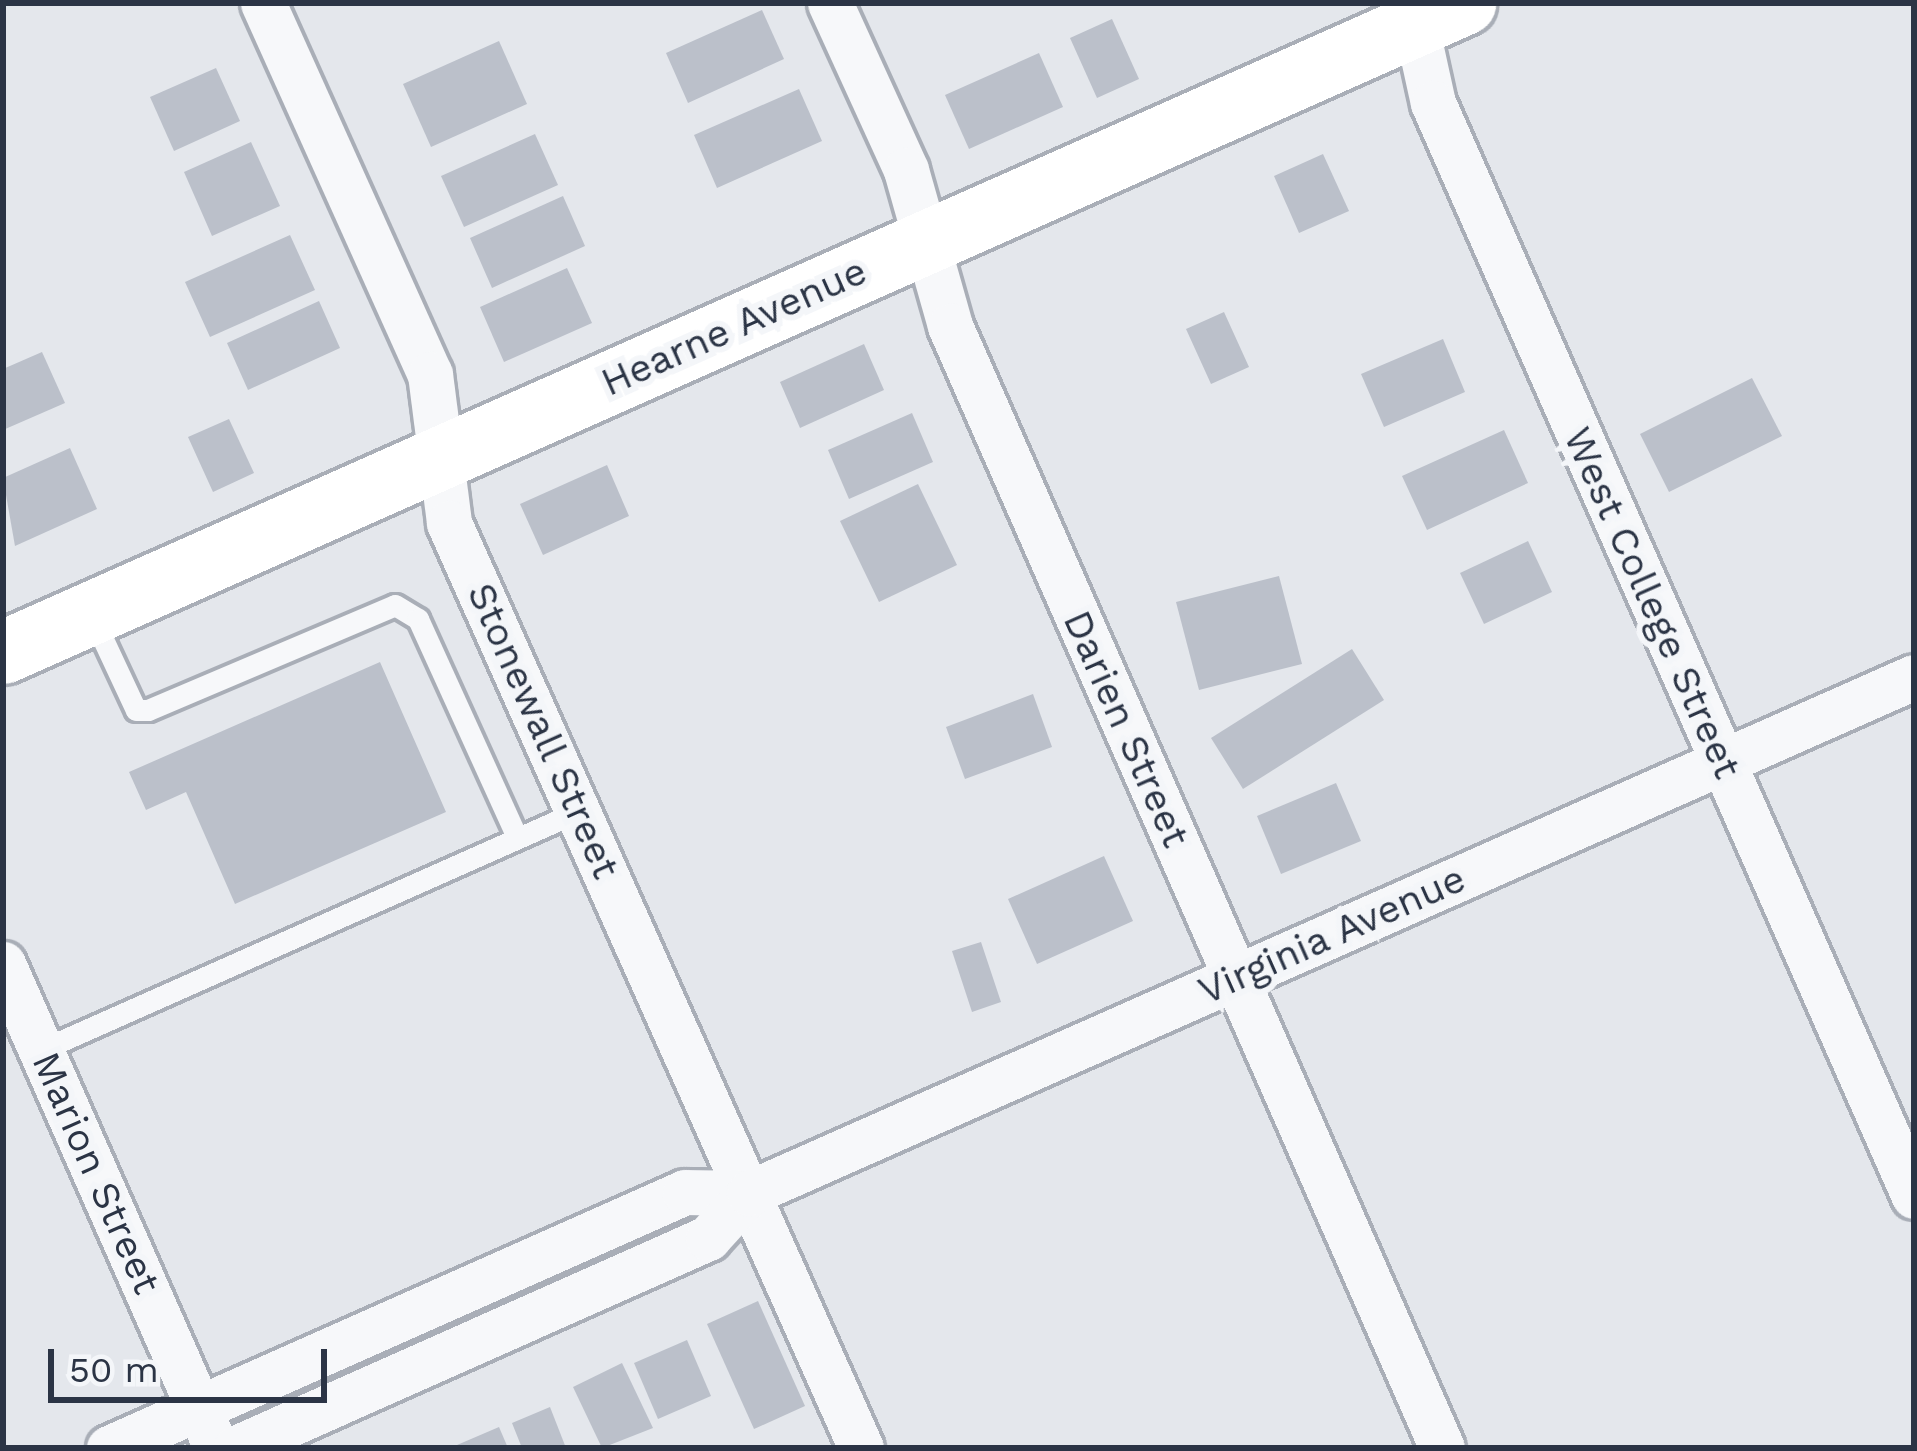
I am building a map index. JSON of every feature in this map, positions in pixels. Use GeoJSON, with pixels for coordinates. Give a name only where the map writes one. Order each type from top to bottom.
{"type":"FeatureCollection","features":[{"type":"Feature","properties":{"kind":"main road","name":"Hearne Avenue"},"geometry":{"type":"LineString","coordinates":[[3,652],[924,243],[1431,10]]}},
{"type":"Feature","properties":{"kind":"street","name":"Stonewall Street"},"geometry":{"type":"LineString","coordinates":[[263,3],[430,374],[449,523],[861,1448]]}},
{"type":"Feature","properties":{"kind":"street","name":"Darien Street"},"geometry":{"type":"LineString","coordinates":[[830,3],[906,170],[924,243],[1234,978],[1442,1448]]}},
{"type":"Feature","properties":{"kind":"street","name":"West College Street"},"geometry":{"type":"LineString","coordinates":[[1431,10],[1433,103],[1914,1196]]}},
{"type":"Feature","properties":{"kind":"street","name":"Virginia Avenue"},"geometry":{"type":"LineString","coordinates":[[236,1448],[708,1238],[749,1193],[1914,677]]}},
{"type":"Feature","properties":{"kind":"street","name":"Marion Street"},"geometry":{"type":"LineString","coordinates":[[3,964],[207,1428]]}},
{"type":"Feature","properties":{"kind":"street","name":"Virginia Avenue"},"geometry":{"type":"LineString","coordinates":[[109,1448],[207,1428],[685,1192],[749,1193]]}},
{"type":"Feature","properties":{"kind":"lane"},"geometry":{"type":"LineString","coordinates":[[91,613],[136,710],[148,710],[395,604],[418,619],[518,837]]}},
{"type":"Feature","properties":{"kind":"lane"},"geometry":{"type":"LineString","coordinates":[[41,1050],[579,811]]}},
{"type":"Feature","properties":{"kind":"building"},"geometry":{"type":"Polygon","coordinates":[[[762,10],[784,59],[688,103],[666,53],[762,10]]]}},
{"type":"Feature","properties":{"kind":"building"},"geometry":{"type":"Polygon","coordinates":[[[1112,19],[1139,79],[1097,98],[1070,38],[1112,19]]]}},
{"type":"Feature","properties":{"kind":"building"},"geometry":{"type":"Polygon","coordinates":[[[499,41],[527,104],[431,147],[403,84],[499,41]]]}},
{"type":"Feature","properties":{"kind":"building"},"geometry":{"type":"Polygon","coordinates":[[[1039,53],[1063,107],[969,149],[945,95],[1039,53]]]}},
{"type":"Feature","properties":{"kind":"building"},"geometry":{"type":"Polygon","coordinates":[[[216,68],[240,121],[174,151],[150,97],[216,68]]]}},
{"type":"Feature","properties":{"kind":"building"},"geometry":{"type":"Polygon","coordinates":[[[799,89],[822,141],[717,188],[694,135],[799,89]]]}},
{"type":"Feature","properties":{"kind":"building"},"geometry":{"type":"Polygon","coordinates":[[[535,134],[558,185],[464,227],[441,176],[535,134]]]}},
{"type":"Feature","properties":{"kind":"building"},"geometry":{"type":"Polygon","coordinates":[[[251,142],[280,206],[212,236],[184,172],[251,142]]]}},
{"type":"Feature","properties":{"kind":"building"},"geometry":{"type":"Polygon","coordinates":[[[1323,154],[1349,211],[1299,233],[1274,176],[1323,154]]]}},
{"type":"Feature","properties":{"kind":"building"},"geometry":{"type":"Polygon","coordinates":[[[563,196],[585,246],[492,288],[470,238],[563,196]]]}},
{"type":"Feature","properties":{"kind":"building"},"geometry":{"type":"Polygon","coordinates":[[[290,235],[315,290],[210,337],[185,282],[290,235]]]}},
{"type":"Feature","properties":{"kind":"building"},"geometry":{"type":"Polygon","coordinates":[[[567,268],[592,323],[504,362],[480,307],[567,268]]]}},
{"type":"Feature","properties":{"kind":"building"},"geometry":{"type":"Polygon","coordinates":[[[319,301],[340,348],[248,390],[227,343],[319,301]]]}},
{"type":"Feature","properties":{"kind":"building"},"geometry":{"type":"Polygon","coordinates":[[[1224,312],[1249,367],[1211,384],[1186,329],[1224,312]]]}},
{"type":"Feature","properties":{"kind":"building"},"geometry":{"type":"Polygon","coordinates":[[[1443,339],[1465,392],[1384,427],[1361,374],[1443,339]]]}},
{"type":"Feature","properties":{"kind":"building"},"geometry":{"type":"Polygon","coordinates":[[[864,344],[884,390],[800,428],[780,382],[864,344]]]}},
{"type":"Feature","properties":{"kind":"building"},"geometry":{"type":"Polygon","coordinates":[[[42,352],[65,403],[3,430],[3,369],[42,352]]]}},
{"type":"Feature","properties":{"kind":"building"},"geometry":{"type":"Polygon","coordinates":[[[1752,378],[1782,436],[1669,492],[1640,434],[1752,378]]]}},
{"type":"Feature","properties":{"kind":"building"},"geometry":{"type":"Polygon","coordinates":[[[912,413],[933,462],[849,499],[828,450],[912,413]]]}},
{"type":"Feature","properties":{"kind":"building"},"geometry":{"type":"Polygon","coordinates":[[[229,419],[254,473],[213,492],[188,437],[229,419]]]}},
{"type":"Feature","properties":{"kind":"building"},"geometry":{"type":"Polygon","coordinates":[[[1504,430],[1528,483],[1427,530],[1402,476],[1504,430]]]}},
{"type":"Feature","properties":{"kind":"building"},"geometry":{"type":"Polygon","coordinates":[[[70,448],[97,509],[15,546],[3,478],[70,448]]]}},
{"type":"Feature","properties":{"kind":"building"},"geometry":{"type":"Polygon","coordinates":[[[607,465],[629,516],[543,555],[520,504],[607,465]]]}},
{"type":"Feature","properties":{"kind":"building"},"geometry":{"type":"Polygon","coordinates":[[[918,484],[957,565],[879,602],[840,521],[918,484]]]}},
{"type":"Feature","properties":{"kind":"building"},"geometry":{"type":"Polygon","coordinates":[[[1528,541],[1552,592],[1484,624],[1460,573],[1528,541]]]}},
{"type":"Feature","properties":{"kind":"building"},"geometry":{"type":"Polygon","coordinates":[[[1279,576],[1302,664],[1199,690],[1176,602],[1279,576]]]}},
{"type":"Feature","properties":{"kind":"building"},"geometry":{"type":"Polygon","coordinates":[[[1352,649],[1384,700],[1243,789],[1211,738],[1352,649]]]}},
{"type":"Feature","properties":{"kind":"building"},"geometry":{"type":"Polygon","coordinates":[[[380,662],[446,812],[235,904],[186,792],[146,810],[129,772],[380,662]]]}},
{"type":"Feature","properties":{"kind":"building"},"geometry":{"type":"Polygon","coordinates":[[[1033,694],[1052,747],[965,779],[946,727],[1033,694]]]}},
{"type":"Feature","properties":{"kind":"building"},"geometry":{"type":"Polygon","coordinates":[[[1336,783],[1361,841],[1281,874],[1257,816],[1336,783]]]}},
{"type":"Feature","properties":{"kind":"building"},"geometry":{"type":"Polygon","coordinates":[[[1104,856],[1133,921],[1037,964],[1008,899],[1104,856]]]}},
{"type":"Feature","properties":{"kind":"building"},"geometry":{"type":"Polygon","coordinates":[[[981,942],[1001,1002],[972,1012],[952,951],[981,942]]]}},
{"type":"Feature","properties":{"kind":"building"},"geometry":{"type":"Polygon","coordinates":[[[758,1301],[805,1406],[754,1429],[707,1324],[758,1301]]]}},
{"type":"Feature","properties":{"kind":"building"},"geometry":{"type":"Polygon","coordinates":[[[687,1340],[711,1396],[658,1419],[634,1363],[687,1340]]]}},
{"type":"Feature","properties":{"kind":"building"},"geometry":{"type":"Polygon","coordinates":[[[622,1363],[653,1428],[602,1448],[573,1387],[622,1363]]]}},
{"type":"Feature","properties":{"kind":"building"},"geometry":{"type":"Polygon","coordinates":[[[550,1407],[566,1448],[522,1448],[512,1423],[550,1407]]]}},
{"type":"Feature","properties":{"kind":"building"},"geometry":{"type":"Polygon","coordinates":[[[499,1427],[508,1448],[450,1448],[499,1427]]]}}]}
